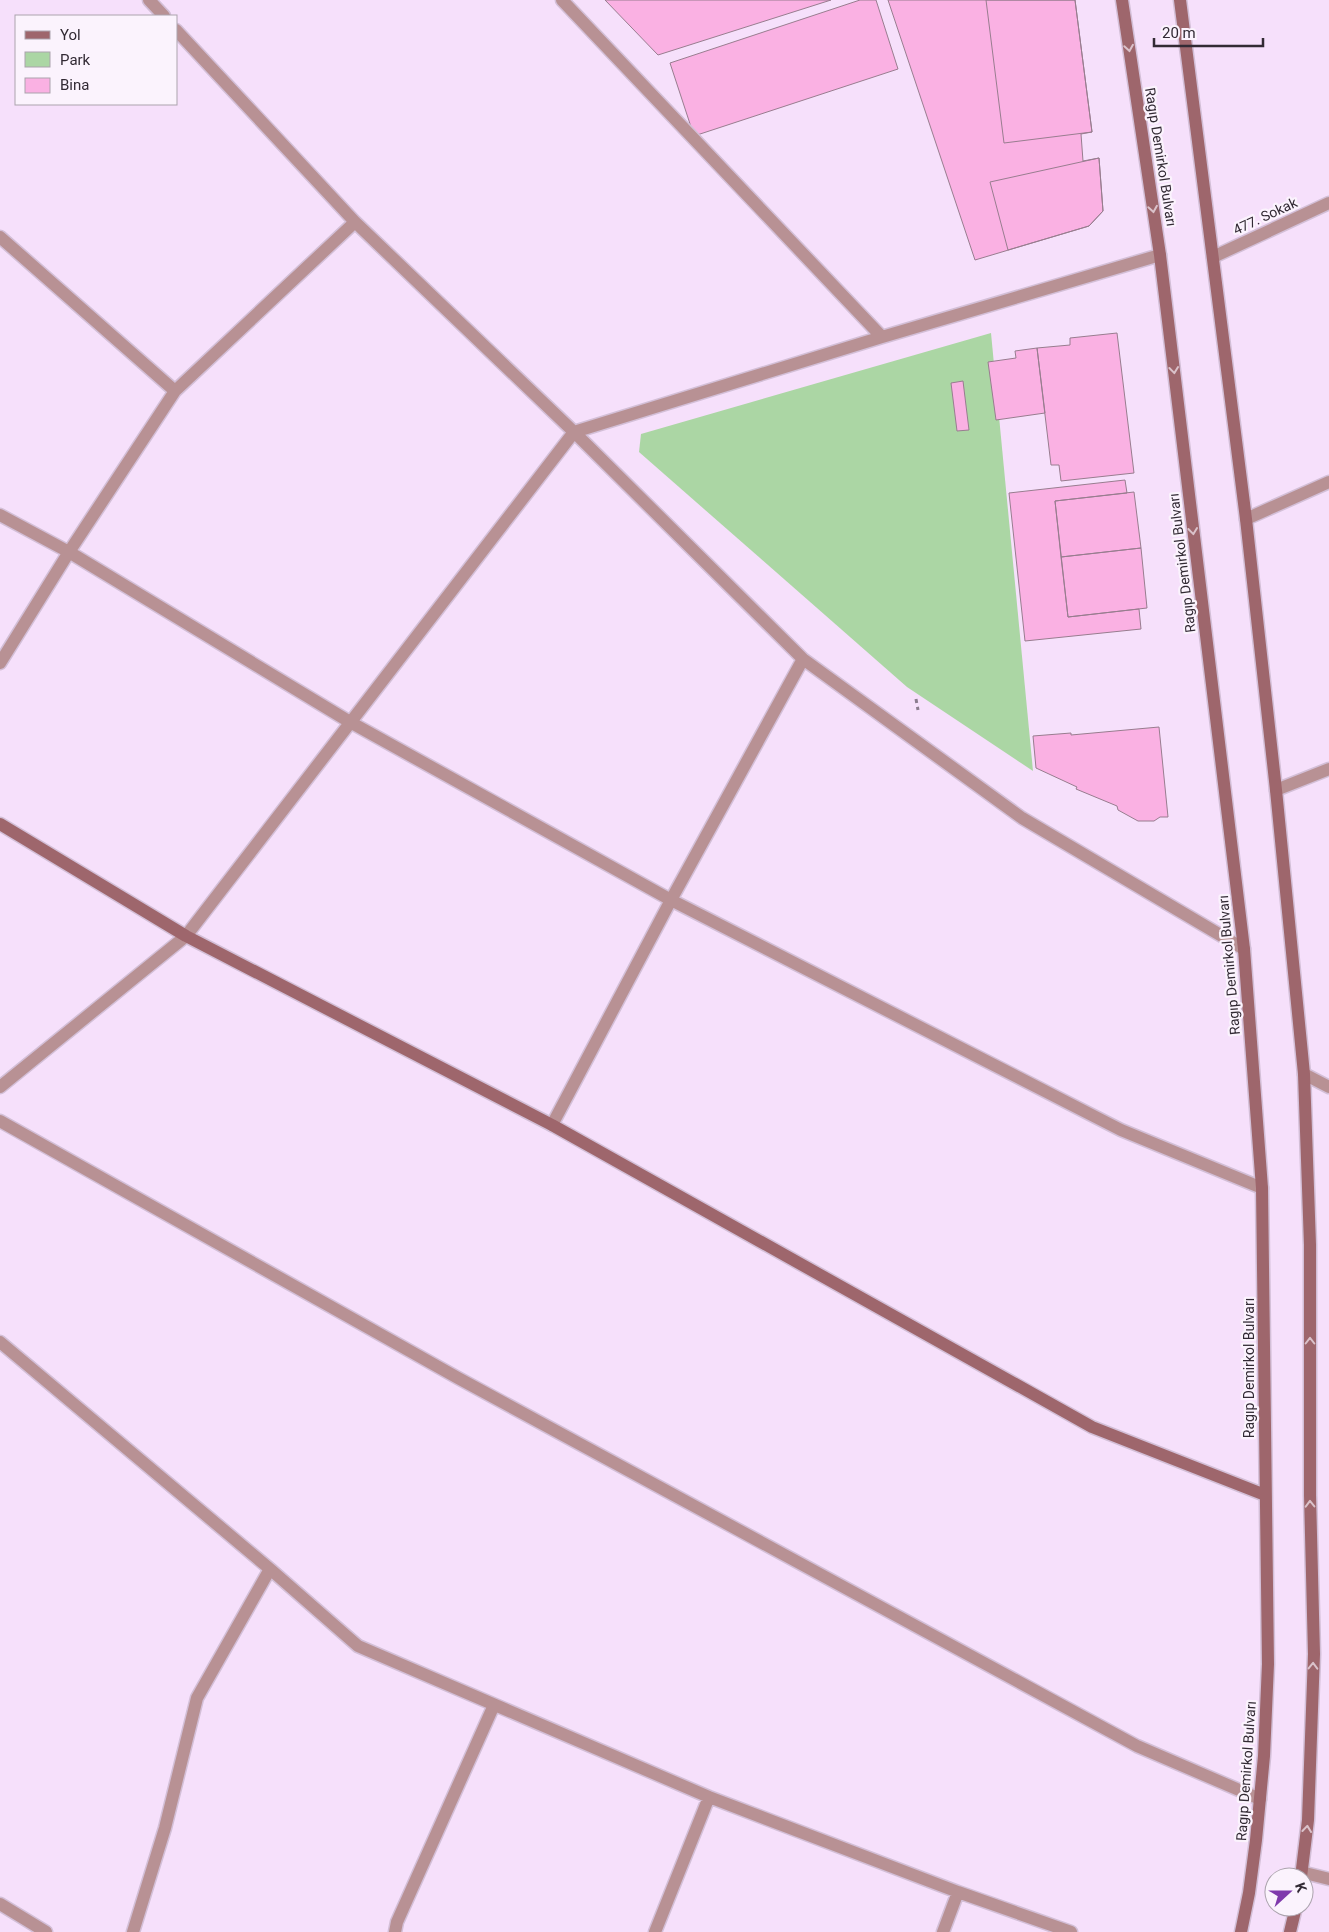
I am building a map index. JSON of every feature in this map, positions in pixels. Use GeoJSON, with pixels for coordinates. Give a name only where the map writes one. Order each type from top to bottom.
{"type":"FeatureCollection","features":[{"type":"Feature","properties":{"kind":"main road","name":"Ragıp Demirkol Bulvarı"},"geometry":{"type":"LineString","coordinates":[[1122,0],[1160,255],[1244,949],[1262,1188],[1268,1664],[1260,1799],[1249,1893],[1240,1932]]}},
{"type":"Feature","properties":{"kind":"main road"},"geometry":{"type":"LineString","coordinates":[[1180,0],[1246,519],[1276,790],[1304,1074],[1310,1245],[1310,1495],[1314,1654],[1308,1820],[1302,1867]]}},
{"type":"Feature","properties":{"kind":"main road"},"geometry":{"type":"LineString","coordinates":[[0,824],[186,936],[552,1125],[1092,1427],[1265,1495]]}},
{"type":"Feature","properties":{"kind":"main road"},"geometry":{"type":"LineString","coordinates":[[1290,1932],[1294,1917]]}},
{"type":"Feature","properties":{"kind":"street"},"geometry":{"type":"LineString","coordinates":[[149,0],[163,15]]}},
{"type":"Feature","properties":{"kind":"street"},"geometry":{"type":"LineString","coordinates":[[562,0],[882,337]]}},
{"type":"Feature","properties":{"kind":"street"},"geometry":{"type":"LineString","coordinates":[[178,32],[355,222],[574,432],[803,659],[1022,818],[1244,949]]}},
{"type":"Feature","properties":{"kind":"street","name":"477. Sokak"},"geometry":{"type":"LineString","coordinates":[[1213,257],[1329,202]]}},
{"type":"Feature","properties":{"kind":"street"},"geometry":{"type":"LineString","coordinates":[[0,663],[69,552],[176,391],[355,222]]}},
{"type":"Feature","properties":{"kind":"street"},"geometry":{"type":"LineString","coordinates":[[0,236],[176,391]]}},
{"type":"Feature","properties":{"kind":"street"},"geometry":{"type":"LineString","coordinates":[[0,1086],[186,936],[574,432],[882,337],[1160,255]]}},
{"type":"Feature","properties":{"kind":"street"},"geometry":{"type":"LineString","coordinates":[[1246,519],[1329,482]]}},
{"type":"Feature","properties":{"kind":"street"},"geometry":{"type":"LineString","coordinates":[[0,515],[69,552],[350,722],[671,900],[1121,1130],[1262,1188]]}},
{"type":"Feature","properties":{"kind":"street"},"geometry":{"type":"LineString","coordinates":[[552,1125],[671,900],[803,659]]}},
{"type":"Feature","properties":{"kind":"street"},"geometry":{"type":"LineString","coordinates":[[1276,790],[1329,769]]}},
{"type":"Feature","properties":{"kind":"street"},"geometry":{"type":"LineString","coordinates":[[1304,1074],[1329,1087]]}},
{"type":"Feature","properties":{"kind":"street"},"geometry":{"type":"LineString","coordinates":[[0,1122],[458,1378],[1136,1746],[1260,1799]]}},
{"type":"Feature","properties":{"kind":"street"},"geometry":{"type":"LineString","coordinates":[[0,1342],[270,1568],[358,1646],[709,1797],[958,1892],[1071,1932]]}},
{"type":"Feature","properties":{"kind":"street"},"geometry":{"type":"LineString","coordinates":[[132,1932],[165,1828],[197,1698],[270,1568]]}},
{"type":"Feature","properties":{"kind":"street"},"geometry":{"type":"LineString","coordinates":[[395,1932],[397,1922],[494,1705]]}},
{"type":"Feature","properties":{"kind":"street"},"geometry":{"type":"LineString","coordinates":[[655,1932],[709,1797]]}},
{"type":"Feature","properties":{"kind":"street"},"geometry":{"type":"LineString","coordinates":[[1314,1876],[1329,1879]]}},
{"type":"Feature","properties":{"kind":"street"},"geometry":{"type":"LineString","coordinates":[[943,1932],[958,1892]]}},
{"type":"Feature","properties":{"kind":"street"},"geometry":{"type":"LineString","coordinates":[[0,1904],[46,1932]]}},
{"type":"Feature","properties":{"kind":"green space"},"geometry":{"type":"Polygon","coordinates":[[[991,333],[1033,771],[907,687],[639,452],[641,434],[991,333]]]}},
{"type":"Feature","properties":{"kind":"building"},"geometry":{"type":"Polygon","coordinates":[[[605,0],[831,0],[658,55],[605,0]]]}},
{"type":"Feature","properties":{"kind":"building"},"geometry":{"type":"Polygon","coordinates":[[[860,0],[876,0],[898,69],[694,136],[670,63],[860,0]]]}},
{"type":"Feature","properties":{"kind":"building"},"geometry":{"type":"Polygon","coordinates":[[[888,0],[1075,0],[1092,132],[1081,134],[1083,161],[1099,158],[1103,211],[1089,226],[975,260],[888,0]]]}},
{"type":"Feature","properties":{"kind":"building"},"geometry":{"type":"Polygon","coordinates":[[[986,0],[1075,0],[1092,132],[1004,143],[986,0]]]}},
{"type":"Feature","properties":{"kind":"building"},"geometry":{"type":"Polygon","coordinates":[[[1099,158],[1103,211],[1089,226],[1008,250],[990,182],[1099,158]]]}},
{"type":"Feature","properties":{"kind":"building"},"geometry":{"type":"Polygon","coordinates":[[[1117,333],[1134,473],[1061,481],[1059,465],[1051,465],[1037,348],[1070,345],[1070,338],[1117,333]]]}},
{"type":"Feature","properties":{"kind":"building"},"geometry":{"type":"Polygon","coordinates":[[[1037,348],[1045,413],[996,420],[988,362],[1016,358],[1015,351],[1037,348]]]}},
{"type":"Feature","properties":{"kind":"building"},"geometry":{"type":"Polygon","coordinates":[[[963,381],[969,430],[957,431],[951,383],[963,381]]]}},
{"type":"Feature","properties":{"kind":"building"},"geometry":{"type":"Polygon","coordinates":[[[1125,480],[1127,493],[1055,501],[1068,617],[1139,609],[1141,629],[1025,641],[1009,493],[1125,480]]]}},
{"type":"Feature","properties":{"kind":"building"},"geometry":{"type":"Polygon","coordinates":[[[1134,492],[1141,548],[1061,557],[1055,501],[1134,492]]]}},
{"type":"Feature","properties":{"kind":"building"},"geometry":{"type":"Polygon","coordinates":[[[1141,548],[1147,608],[1068,617],[1061,557],[1141,548]]]}},
{"type":"Feature","properties":{"kind":"building"},"geometry":{"type":"Polygon","coordinates":[[[1159,727],[1168,817],[1160,817],[1154,821],[1138,821],[1118,810],[1117,806],[1076,789],[1077,787],[1036,768],[1033,736],[1071,733],[1071,735],[1159,727]]]}}]}
